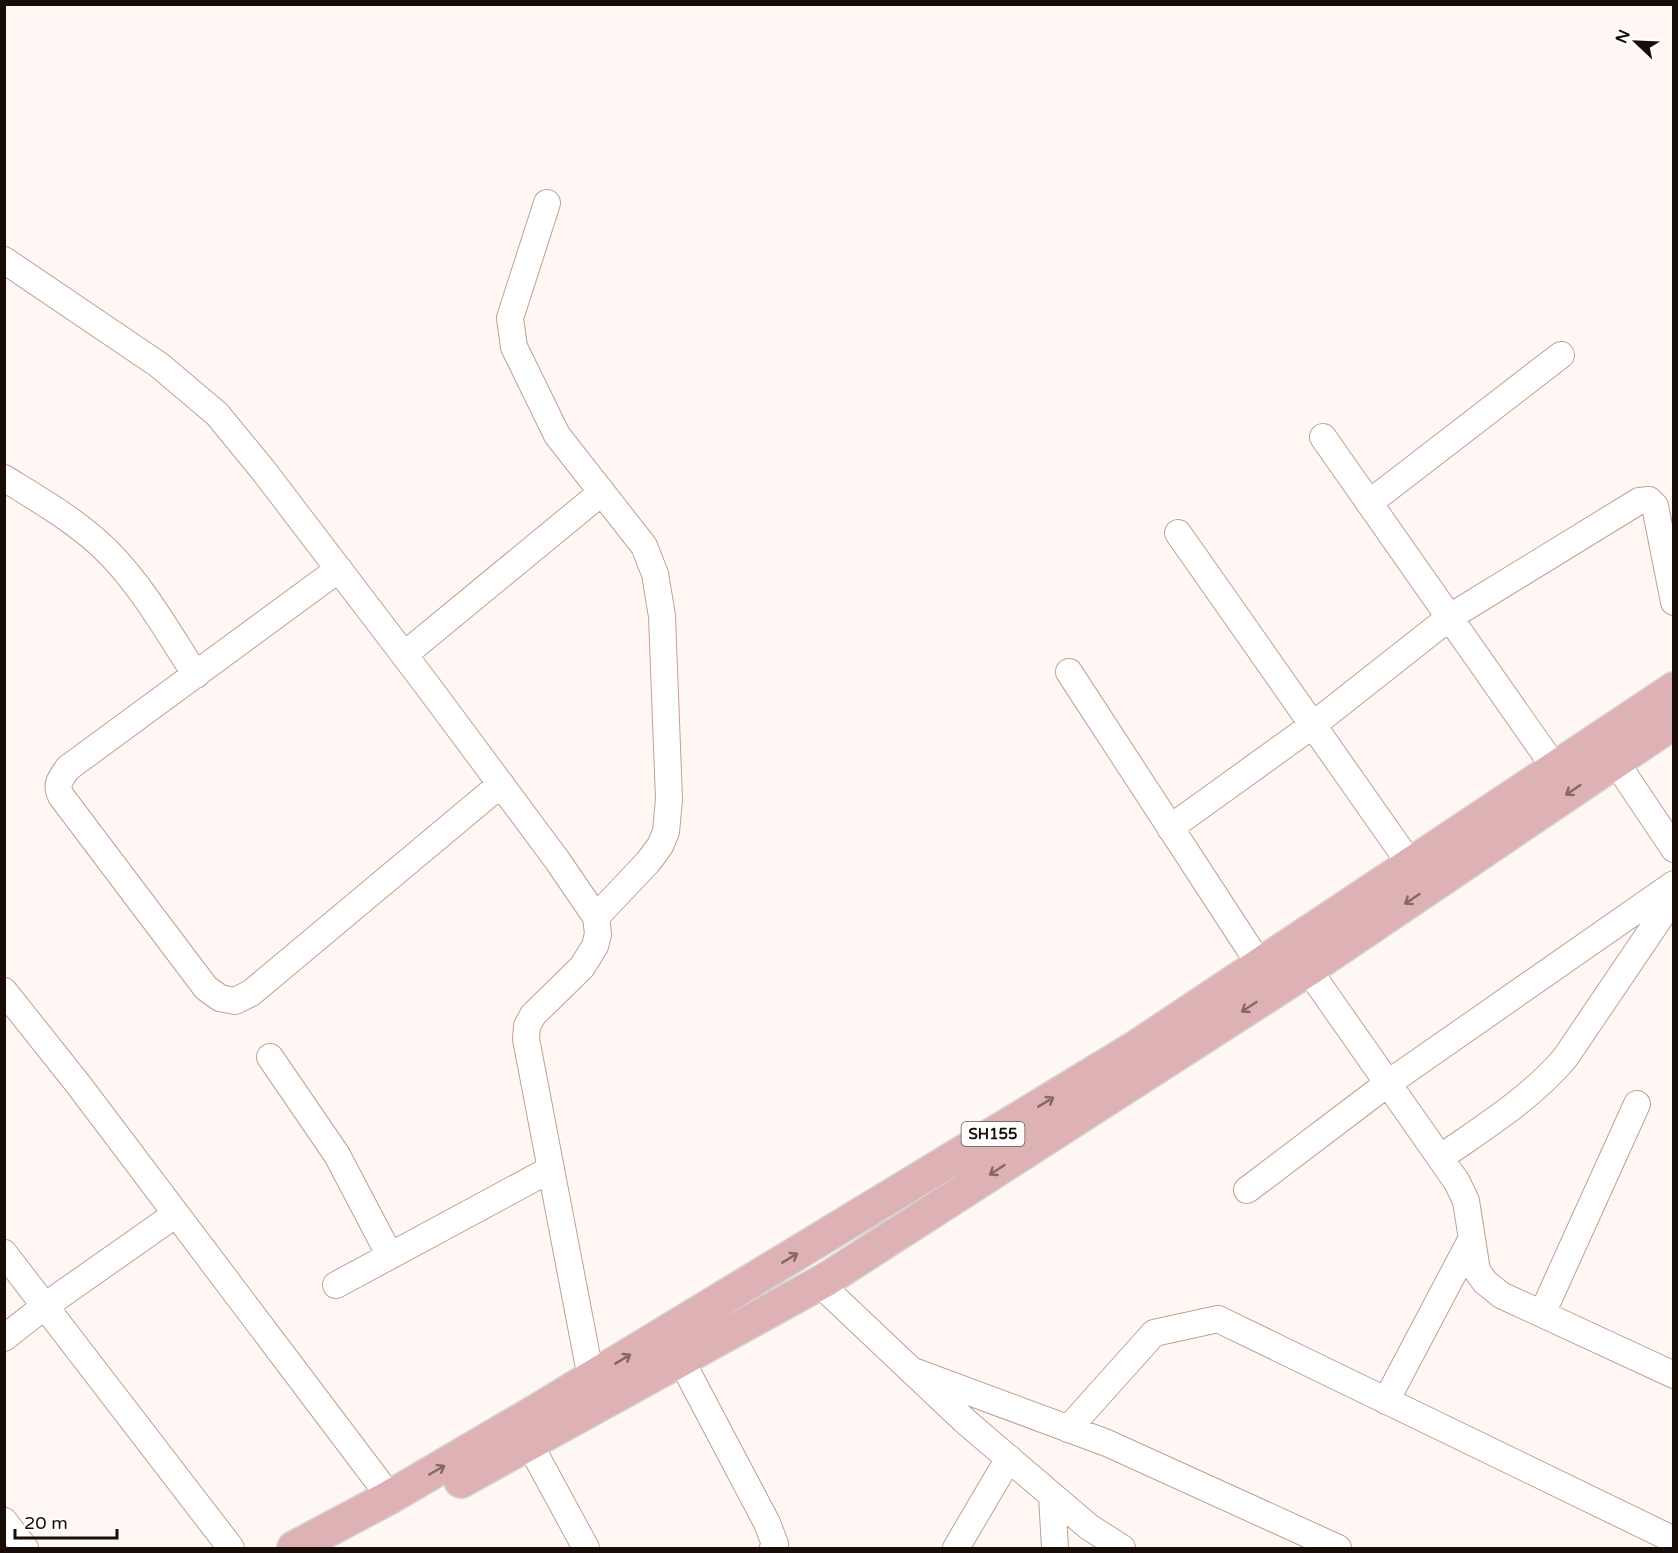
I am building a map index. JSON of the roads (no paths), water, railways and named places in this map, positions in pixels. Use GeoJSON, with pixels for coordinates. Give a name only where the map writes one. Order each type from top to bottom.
{"type":"FeatureCollection","features":[{"type":"Feature","properties":{"kind":"main road","name":"SH155"},"geometry":{"type":"LineString","coordinates":[[294,1548],[390,1497],[591,1378],[1135,1048],[1260,965],[1299,957],[1410,865],[1674,689]]}},
{"type":"Feature","properties":{"kind":"main road","name":"SH155"},"geometry":{"type":"LineString","coordinates":[[338,1548],[820,1284],[1299,957],[1674,722]]}},
{"type":"Feature","properties":{"kind":"street"},"geometry":{"type":"LineString","coordinates":[[547,203],[510,318],[514,347],[556,435],[644,546],[655,574],[662,616],[669,799],[666,832],[660,846],[648,862],[596,917]]}},
{"type":"Feature","properties":{"kind":"street"},"geometry":{"type":"LineString","coordinates":[[4,260],[159,365],[217,414],[263,470],[404,655],[557,860],[596,917],[598,934],[596,946],[582,967],[533,1015],[527,1026],[526,1039],[591,1378]]}},
{"type":"Feature","properties":{"kind":"street"},"geometry":{"type":"LineString","coordinates":[[1369,503],[1561,356]]}},
{"type":"Feature","properties":{"kind":"street"},"geometry":{"type":"LineString","coordinates":[[1323,437],[1555,768]]}},
{"type":"Feature","properties":{"kind":"street"},"geometry":{"type":"LineString","coordinates":[[4,478],[69,520],[108,552],[130,577],[196,675]]}},
{"type":"Feature","properties":{"kind":"street"},"geometry":{"type":"LineString","coordinates":[[404,655],[602,492]]}},
{"type":"Feature","properties":{"kind":"street"},"geometry":{"type":"LineString","coordinates":[[1170,828],[1313,725],[1450,617],[1639,501],[1649,500],[1655,506],[1674,602]]}},
{"type":"Feature","properties":{"kind":"street"},"geometry":{"type":"LineString","coordinates":[[1178,533],[1410,865]]}},
{"type":"Feature","properties":{"kind":"street"},"geometry":{"type":"LineString","coordinates":[[339,569],[68,768],[59,780],[58,790],[206,988],[220,998],[235,1001],[251,993],[501,784]]}},
{"type":"Feature","properties":{"kind":"street"},"geometry":{"type":"LineString","coordinates":[[1069,672],[1260,965]]}},
{"type":"Feature","properties":{"kind":"street"},"geometry":{"type":"LineString","coordinates":[[1615,761],[1674,849]]}},
{"type":"Feature","properties":{"kind":"street"},"geometry":{"type":"LineString","coordinates":[[1247,1190],[1387,1084],[1674,884]]}},
{"type":"Feature","properties":{"kind":"street"},"geometry":{"type":"LineString","coordinates":[[1440,1158],[1527,1096],[1551,1075],[1565,1058],[1674,897]]}},
{"type":"Feature","properties":{"kind":"street"},"geometry":{"type":"LineString","coordinates":[[1299,957],[1456,1182],[1466,1201],[1477,1271],[1485,1282],[1501,1295],[1673,1373]]}},
{"type":"Feature","properties":{"kind":"street"},"geometry":{"type":"LineString","coordinates":[[4,991],[85,1094],[390,1497]]}},
{"type":"Feature","properties":{"kind":"street"},"geometry":{"type":"LineString","coordinates":[[270,1057],[337,1155],[390,1256]]}},
{"type":"Feature","properties":{"kind":"street"},"geometry":{"type":"LineString","coordinates":[[1542,1314],[1637,1104]]}},
{"type":"Feature","properties":{"kind":"street"},"geometry":{"type":"LineString","coordinates":[[336,1285],[551,1168]]}},
{"type":"Feature","properties":{"kind":"street"},"geometry":{"type":"LineString","coordinates":[[4,1338],[45,1305],[176,1214]]}},
{"type":"Feature","properties":{"kind":"street"},"geometry":{"type":"LineString","coordinates":[[1386,1401],[1472,1238]]}},
{"type":"Feature","properties":{"kind":"street"},"geometry":{"type":"LineString","coordinates":[[4,1253],[231,1548]]}},
{"type":"Feature","properties":{"kind":"street"},"geometry":{"type":"LineString","coordinates":[[820,1284],[965,1421],[1089,1527],[1122,1548]]}},
{"type":"Feature","properties":{"kind":"street"},"geometry":{"type":"LineString","coordinates":[[1068,1429],[1154,1333],[1218,1319],[1674,1540]]}},
{"type":"Feature","properties":{"kind":"street"},"geometry":{"type":"LineString","coordinates":[[681,1360],[767,1523],[775,1544],[773,1548]]}},
{"type":"Feature","properties":{"kind":"street"},"geometry":{"type":"LineString","coordinates":[[913,1371],[1107,1443],[1338,1548]]}},
{"type":"Feature","properties":{"kind":"street"},"geometry":{"type":"LineString","coordinates":[[529,1443],[586,1548]]}},
{"type":"Feature","properties":{"kind":"street"},"geometry":{"type":"LineString","coordinates":[[956,1548],[1009,1458]]}},
{"type":"Feature","properties":{"kind":"street"},"geometry":{"type":"LineString","coordinates":[[1052,1496],[1055,1548]]}},
{"type":"Feature","properties":{"kind":"street"},"geometry":{"type":"LineString","coordinates":[[4,1521],[25,1548]]}}]}
